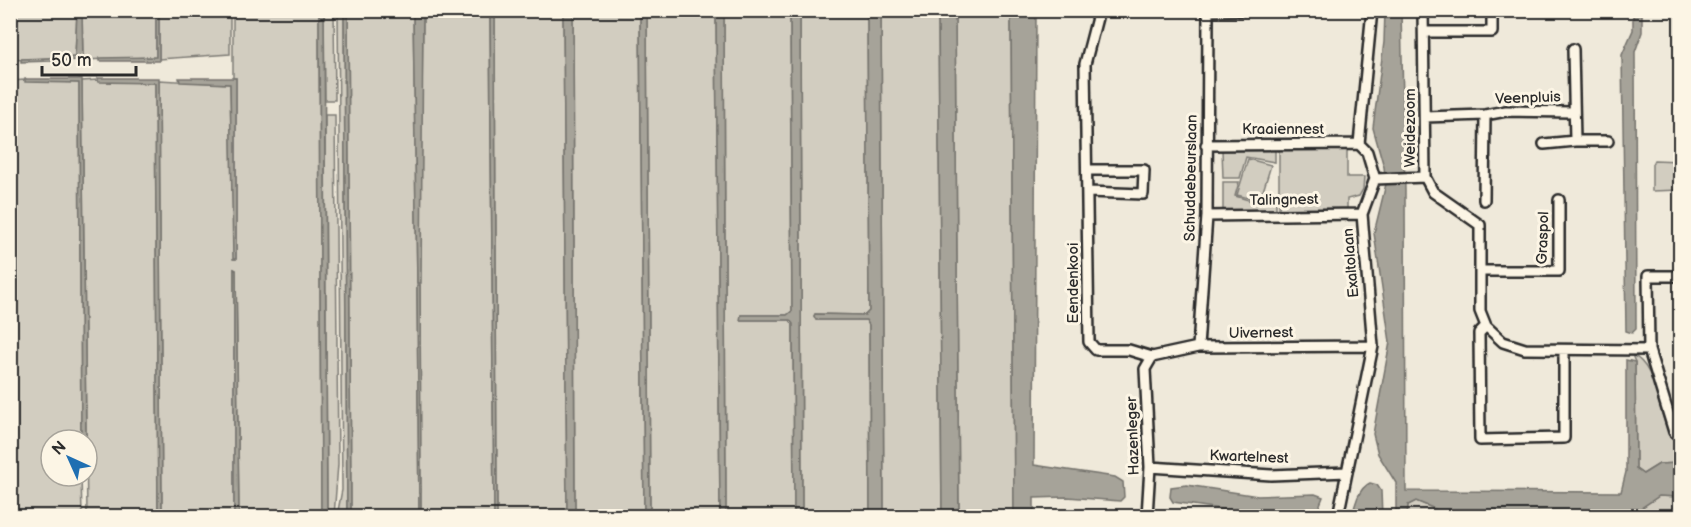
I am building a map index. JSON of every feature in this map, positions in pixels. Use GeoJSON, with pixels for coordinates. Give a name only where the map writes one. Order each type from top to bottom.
{"type":"FeatureCollection","features":[{"type":"Feature","properties":{"kind":"street","name":"Eendenkooi"},"geometry":{"type":"LineString","coordinates":[[1099,10],[1085,64],[1089,342],[1096,350],[1129,350],[1152,357]]}},
{"type":"Feature","properties":{"kind":"street"},"geometry":{"type":"LineString","coordinates":[[1207,11],[1252,10]]}},
{"type":"Feature","properties":{"kind":"street"},"geometry":{"type":"LineString","coordinates":[[1372,10],[1359,144],[1367,152],[1379,179],[1425,177]]}},
{"type":"Feature","properties":{"kind":"street","name":"Weidezoom"},"geometry":{"type":"LineString","coordinates":[[1423,10],[1425,177],[1433,192],[1480,225],[1480,311],[1486,326],[1479,333],[1480,440],[1564,438],[1564,354]]}},
{"type":"Feature","properties":{"kind":"street"},"geometry":{"type":"LineString","coordinates":[[1424,32],[1492,32],[1492,10]]}},
{"type":"Feature","properties":{"kind":"street","name":"Schuddebeurslaan"},"geometry":{"type":"LineString","coordinates":[[1198,347],[1207,216],[1207,11]]}},
{"type":"Feature","properties":{"kind":"street","name":"Veenpluis"},"geometry":{"type":"LineString","coordinates":[[1574,49],[1575,141]]}},
{"type":"Feature","properties":{"kind":"street","name":"Veenpluis"},"geometry":{"type":"LineString","coordinates":[[1425,117],[1485,115],[1506,111],[1573,112]]}},
{"type":"Feature","properties":{"kind":"street","name":"Veenpluis"},"geometry":{"type":"LineString","coordinates":[[1484,200],[1485,115]]}},
{"type":"Feature","properties":{"kind":"street"},"geometry":{"type":"LineString","coordinates":[[1544,144],[1608,141]]}},
{"type":"Feature","properties":{"kind":"street","name":"Kraaiennest"},"geometry":{"type":"LineString","coordinates":[[1206,145],[1359,144]]}},
{"type":"Feature","properties":{"kind":"street"},"geometry":{"type":"LineString","coordinates":[[1088,170],[1144,170],[1143,194],[1088,192]]}},
{"type":"Feature","properties":{"kind":"street","name":"Exaltolaan"},"geometry":{"type":"LineString","coordinates":[[1338,516],[1373,346],[1362,213],[1379,179]]}},
{"type":"Feature","properties":{"kind":"street","name":"Graspol"},"geometry":{"type":"LineString","coordinates":[[1480,271],[1559,271],[1559,200]]}},
{"type":"Feature","properties":{"kind":"street","name":"Talingnest"},"geometry":{"type":"LineString","coordinates":[[1207,216],[1362,213]]}},
{"type":"Feature","properties":{"kind":"street"},"geometry":{"type":"LineString","coordinates":[[1680,276],[1648,276],[1649,350],[1674,432],[1680,435]]}},
{"type":"Feature","properties":{"kind":"street"},"geometry":{"type":"LineString","coordinates":[[1486,326],[1503,342],[1525,349],[1649,350]]}},
{"type":"Feature","properties":{"kind":"street","name":"Uivernest"},"geometry":{"type":"LineString","coordinates":[[1152,357],[1198,347],[1373,346]]}},
{"type":"Feature","properties":{"kind":"street","name":"Hazenleger"},"geometry":{"type":"LineString","coordinates":[[1147,516],[1150,467],[1145,369],[1152,357]]}},
{"type":"Feature","properties":{"kind":"street","name":"Kwartelnest"},"geometry":{"type":"LineString","coordinates":[[1150,467],[1271,475],[1347,472]]}},
{"type":"Feature","properties":{"kind":"street"},"geometry":{"type":"LineString","coordinates":[[1087,516],[1106,516]]}},
{"type":"Feature","properties":{"kind":"shaded area"},"geometry":{"type":"Polygon","coordinates":[[[344,10],[347,516],[337,516],[342,490],[338,11],[344,10]]]}},
{"type":"Feature","properties":{"kind":"shaded area"},"geometry":{"type":"Polygon","coordinates":[[[10,11],[77,11],[75,57],[11,60],[10,11]]]}},
{"type":"Feature","properties":{"kind":"shaded area"},"geometry":{"type":"Polygon","coordinates":[[[77,11],[82,11],[83,60],[21,62],[21,59],[75,57],[77,11]]]}},
{"type":"Feature","properties":{"kind":"shaded area"},"geometry":{"type":"Polygon","coordinates":[[[82,11],[156,11],[156,57],[83,60],[82,11]]]}},
{"type":"Feature","properties":{"kind":"shaded area"},"geometry":{"type":"Polygon","coordinates":[[[156,11],[159,11],[159,61],[99,61],[99,58],[156,57],[156,11]]]}},
{"type":"Feature","properties":{"kind":"shaded area"},"geometry":{"type":"Polygon","coordinates":[[[159,11],[230,11],[230,54],[159,59],[159,11]]]}},
{"type":"Feature","properties":{"kind":"shaded area"},"geometry":{"type":"Polygon","coordinates":[[[233,11],[319,11],[321,516],[239,516],[236,270],[234,269],[234,516],[162,516],[159,80],[230,84],[234,259],[236,259],[236,78],[233,78],[233,11]]]}},
{"type":"Feature","properties":{"kind":"shaded area"},"geometry":{"type":"Polygon","coordinates":[[[319,11],[324,11],[327,516],[321,516],[319,11]]]}},
{"type":"Feature","properties":{"kind":"shaded area"},"geometry":{"type":"Polygon","coordinates":[[[324,11],[334,11],[335,100],[325,100],[324,11]]]}},
{"type":"Feature","properties":{"kind":"shaded area"},"geometry":{"type":"Polygon","coordinates":[[[344,11],[348,11],[351,516],[347,516],[344,11]]]}},
{"type":"Feature","properties":{"kind":"shaded area"},"geometry":{"type":"Polygon","coordinates":[[[348,11],[413,11],[417,283],[420,283],[423,11],[490,11],[494,516],[421,516],[420,285],[417,286],[419,516],[351,516],[348,11]]]}},
{"type":"Feature","properties":{"kind":"shaded area"},"geometry":{"type":"Polygon","coordinates":[[[413,11],[423,11],[421,283],[417,283],[413,11]]]}},
{"type":"Feature","properties":{"kind":"shaded area"},"geometry":{"type":"Polygon","coordinates":[[[490,11],[495,11],[497,516],[494,516],[490,11]]]}},
{"type":"Feature","properties":{"kind":"shaded area"},"geometry":{"type":"Polygon","coordinates":[[[495,11],[563,11],[567,516],[497,516],[495,11]]]}},
{"type":"Feature","properties":{"kind":"shaded area"},"geometry":{"type":"Polygon","coordinates":[[[563,11],[573,11],[575,516],[567,516],[563,11]]]}},
{"type":"Feature","properties":{"kind":"shaded area"},"geometry":{"type":"Polygon","coordinates":[[[573,11],[640,11],[644,516],[575,516],[573,11]]]}},
{"type":"Feature","properties":{"kind":"shaded area"},"geometry":{"type":"Polygon","coordinates":[[[640,11],[647,11],[650,516],[644,516],[640,11]]]}},
{"type":"Feature","properties":{"kind":"shaded area"},"geometry":{"type":"Polygon","coordinates":[[[647,11],[716,11],[720,516],[650,516],[647,11]]]}},
{"type":"Feature","properties":{"kind":"shaded area"},"geometry":{"type":"Polygon","coordinates":[[[716,11],[724,11],[726,516],[720,516],[716,11]]]}},
{"type":"Feature","properties":{"kind":"shaded area"},"geometry":{"type":"Polygon","coordinates":[[[724,11],[790,11],[792,311],[787,315],[741,315],[741,320],[790,320],[793,324],[794,516],[726,516],[724,11]]]}},
{"type":"Feature","properties":{"kind":"shaded area"},"geometry":{"type":"Polygon","coordinates":[[[790,11],[800,11],[802,516],[794,516],[793,324],[790,320],[740,320],[741,315],[787,315],[792,311],[790,11]]]}},
{"type":"Feature","properties":{"kind":"shaded area"},"geometry":{"type":"Polygon","coordinates":[[[800,11],[867,11],[869,311],[865,315],[815,314],[814,316],[816,320],[866,320],[869,325],[870,516],[802,516],[800,11]]]}},
{"type":"Feature","properties":{"kind":"shaded area"},"geometry":{"type":"Polygon","coordinates":[[[867,11],[881,11],[884,516],[870,516],[869,325],[866,320],[816,320],[814,316],[815,314],[865,315],[869,311],[867,11]]]}},
{"type":"Feature","properties":{"kind":"shaded area"},"geometry":{"type":"Polygon","coordinates":[[[881,11],[938,11],[942,516],[884,516],[881,11]]]}},
{"type":"Feature","properties":{"kind":"shaded area"},"geometry":{"type":"Polygon","coordinates":[[[938,11],[955,11],[959,516],[942,516],[938,11]]]}},
{"type":"Feature","properties":{"kind":"shaded area"},"geometry":{"type":"Polygon","coordinates":[[[955,11],[1011,11],[1014,516],[959,516],[955,11]]]}},
{"type":"Feature","properties":{"kind":"shaded area"},"geometry":{"type":"Polygon","coordinates":[[[1011,11],[1036,11],[1034,465],[1115,477],[1123,482],[1124,497],[1120,501],[1067,497],[1034,498],[1034,516],[1014,516],[1011,11]]]}},
{"type":"Feature","properties":{"kind":"shaded area"},"geometry":{"type":"Polygon","coordinates":[[[1385,11],[1401,11],[1405,191],[1406,491],[1621,492],[1626,472],[1626,360],[1635,362],[1636,469],[1643,474],[1659,464],[1680,463],[1680,497],[1659,496],[1635,512],[1574,512],[1560,516],[1452,516],[1416,501],[1408,505],[1407,516],[1396,516],[1396,483],[1378,454],[1373,434],[1390,342],[1374,233],[1386,184],[1384,167],[1373,128],[1384,42],[1385,11]]]}},
{"type":"Feature","properties":{"kind":"shaded area"},"geometry":{"type":"Polygon","coordinates":[[[1633,11],[1642,11],[1642,32],[1635,52],[1636,329],[1632,333],[1626,331],[1622,55],[1633,30],[1633,11]]]}},
{"type":"Feature","properties":{"kind":"shaded area"},"geometry":{"type":"Polygon","coordinates":[[[98,78],[159,78],[162,516],[158,516],[155,83],[98,82],[98,78]]]}},
{"type":"Feature","properties":{"kind":"shaded area"},"geometry":{"type":"Polygon","coordinates":[[[179,78],[236,78],[236,259],[233,259],[230,84],[180,82],[179,78]]]}},
{"type":"Feature","properties":{"kind":"shaded area"},"geometry":{"type":"Polygon","coordinates":[[[25,79],[82,79],[86,428],[81,428],[79,83],[25,82],[25,79]]]}},
{"type":"Feature","properties":{"kind":"shaded area"},"geometry":{"type":"Polygon","coordinates":[[[10,81],[79,83],[81,428],[39,428],[39,488],[81,488],[82,516],[11,516],[10,81]]]}},
{"type":"Feature","properties":{"kind":"shaded area"},"geometry":{"type":"Polygon","coordinates":[[[82,81],[155,83],[158,516],[87,516],[87,488],[99,488],[99,428],[86,428],[82,81]]]}},
{"type":"Feature","properties":{"kind":"shaded area"},"geometry":{"type":"Polygon","coordinates":[[[325,115],[335,115],[338,464],[334,516],[327,516],[325,115]]]}},
{"type":"Feature","properties":{"kind":"shaded area"},"geometry":{"type":"Polygon","coordinates":[[[1347,148],[1347,177],[1364,177],[1363,189],[1359,196],[1347,199],[1347,210],[1279,210],[1279,149],[1347,148]]]}},
{"type":"Feature","properties":{"kind":"shaded area"},"geometry":{"type":"Polygon","coordinates":[[[1222,149],[1275,149],[1275,162],[1246,157],[1240,178],[1223,178],[1222,149]]]}},
{"type":"Feature","properties":{"kind":"shaded area"},"geometry":{"type":"Polygon","coordinates":[[[1248,159],[1271,165],[1260,201],[1237,195],[1248,159]]]}},
{"type":"Feature","properties":{"kind":"shaded area"},"geometry":{"type":"Polygon","coordinates":[[[1654,160],[1680,161],[1680,164],[1674,164],[1674,185],[1680,185],[1680,190],[1652,191],[1654,160]]]}},
{"type":"Feature","properties":{"kind":"shaded area"},"geometry":{"type":"Polygon","coordinates":[[[1223,182],[1239,182],[1235,196],[1262,204],[1267,194],[1276,194],[1276,210],[1223,210],[1223,182]]]}},
{"type":"Feature","properties":{"kind":"shaded area"},"geometry":{"type":"Polygon","coordinates":[[[234,269],[236,270],[239,516],[234,516],[234,269]]]}},
{"type":"Feature","properties":{"kind":"shaded area"},"geometry":{"type":"Polygon","coordinates":[[[417,285],[420,285],[421,516],[419,516],[417,285]]]}},
{"type":"Feature","properties":{"kind":"shaded area"},"geometry":{"type":"Polygon","coordinates":[[[1632,355],[1642,362],[1648,372],[1666,424],[1680,446],[1680,463],[1659,464],[1643,474],[1636,469],[1635,362],[1632,355]]]}},
{"type":"Feature","properties":{"kind":"shaded area"},"geometry":{"type":"Polygon","coordinates":[[[1370,483],[1377,485],[1381,491],[1382,516],[1353,516],[1360,493],[1370,483]]]}},
{"type":"Feature","properties":{"kind":"shaded area"},"geometry":{"type":"Polygon","coordinates":[[[1187,485],[1258,496],[1315,494],[1323,497],[1317,512],[1261,515],[1173,502],[1170,497],[1171,487],[1187,485]]]}},
{"type":"Feature","properties":{"kind":"shaded area"},"geometry":{"type":"Polygon","coordinates":[[[1659,496],[1680,497],[1680,516],[1478,516],[1635,512],[1659,496]]]}},
{"type":"Feature","properties":{"kind":"shaded area"},"geometry":{"type":"Polygon","coordinates":[[[1416,501],[1452,516],[1407,516],[1408,505],[1416,501]]]}}]}
